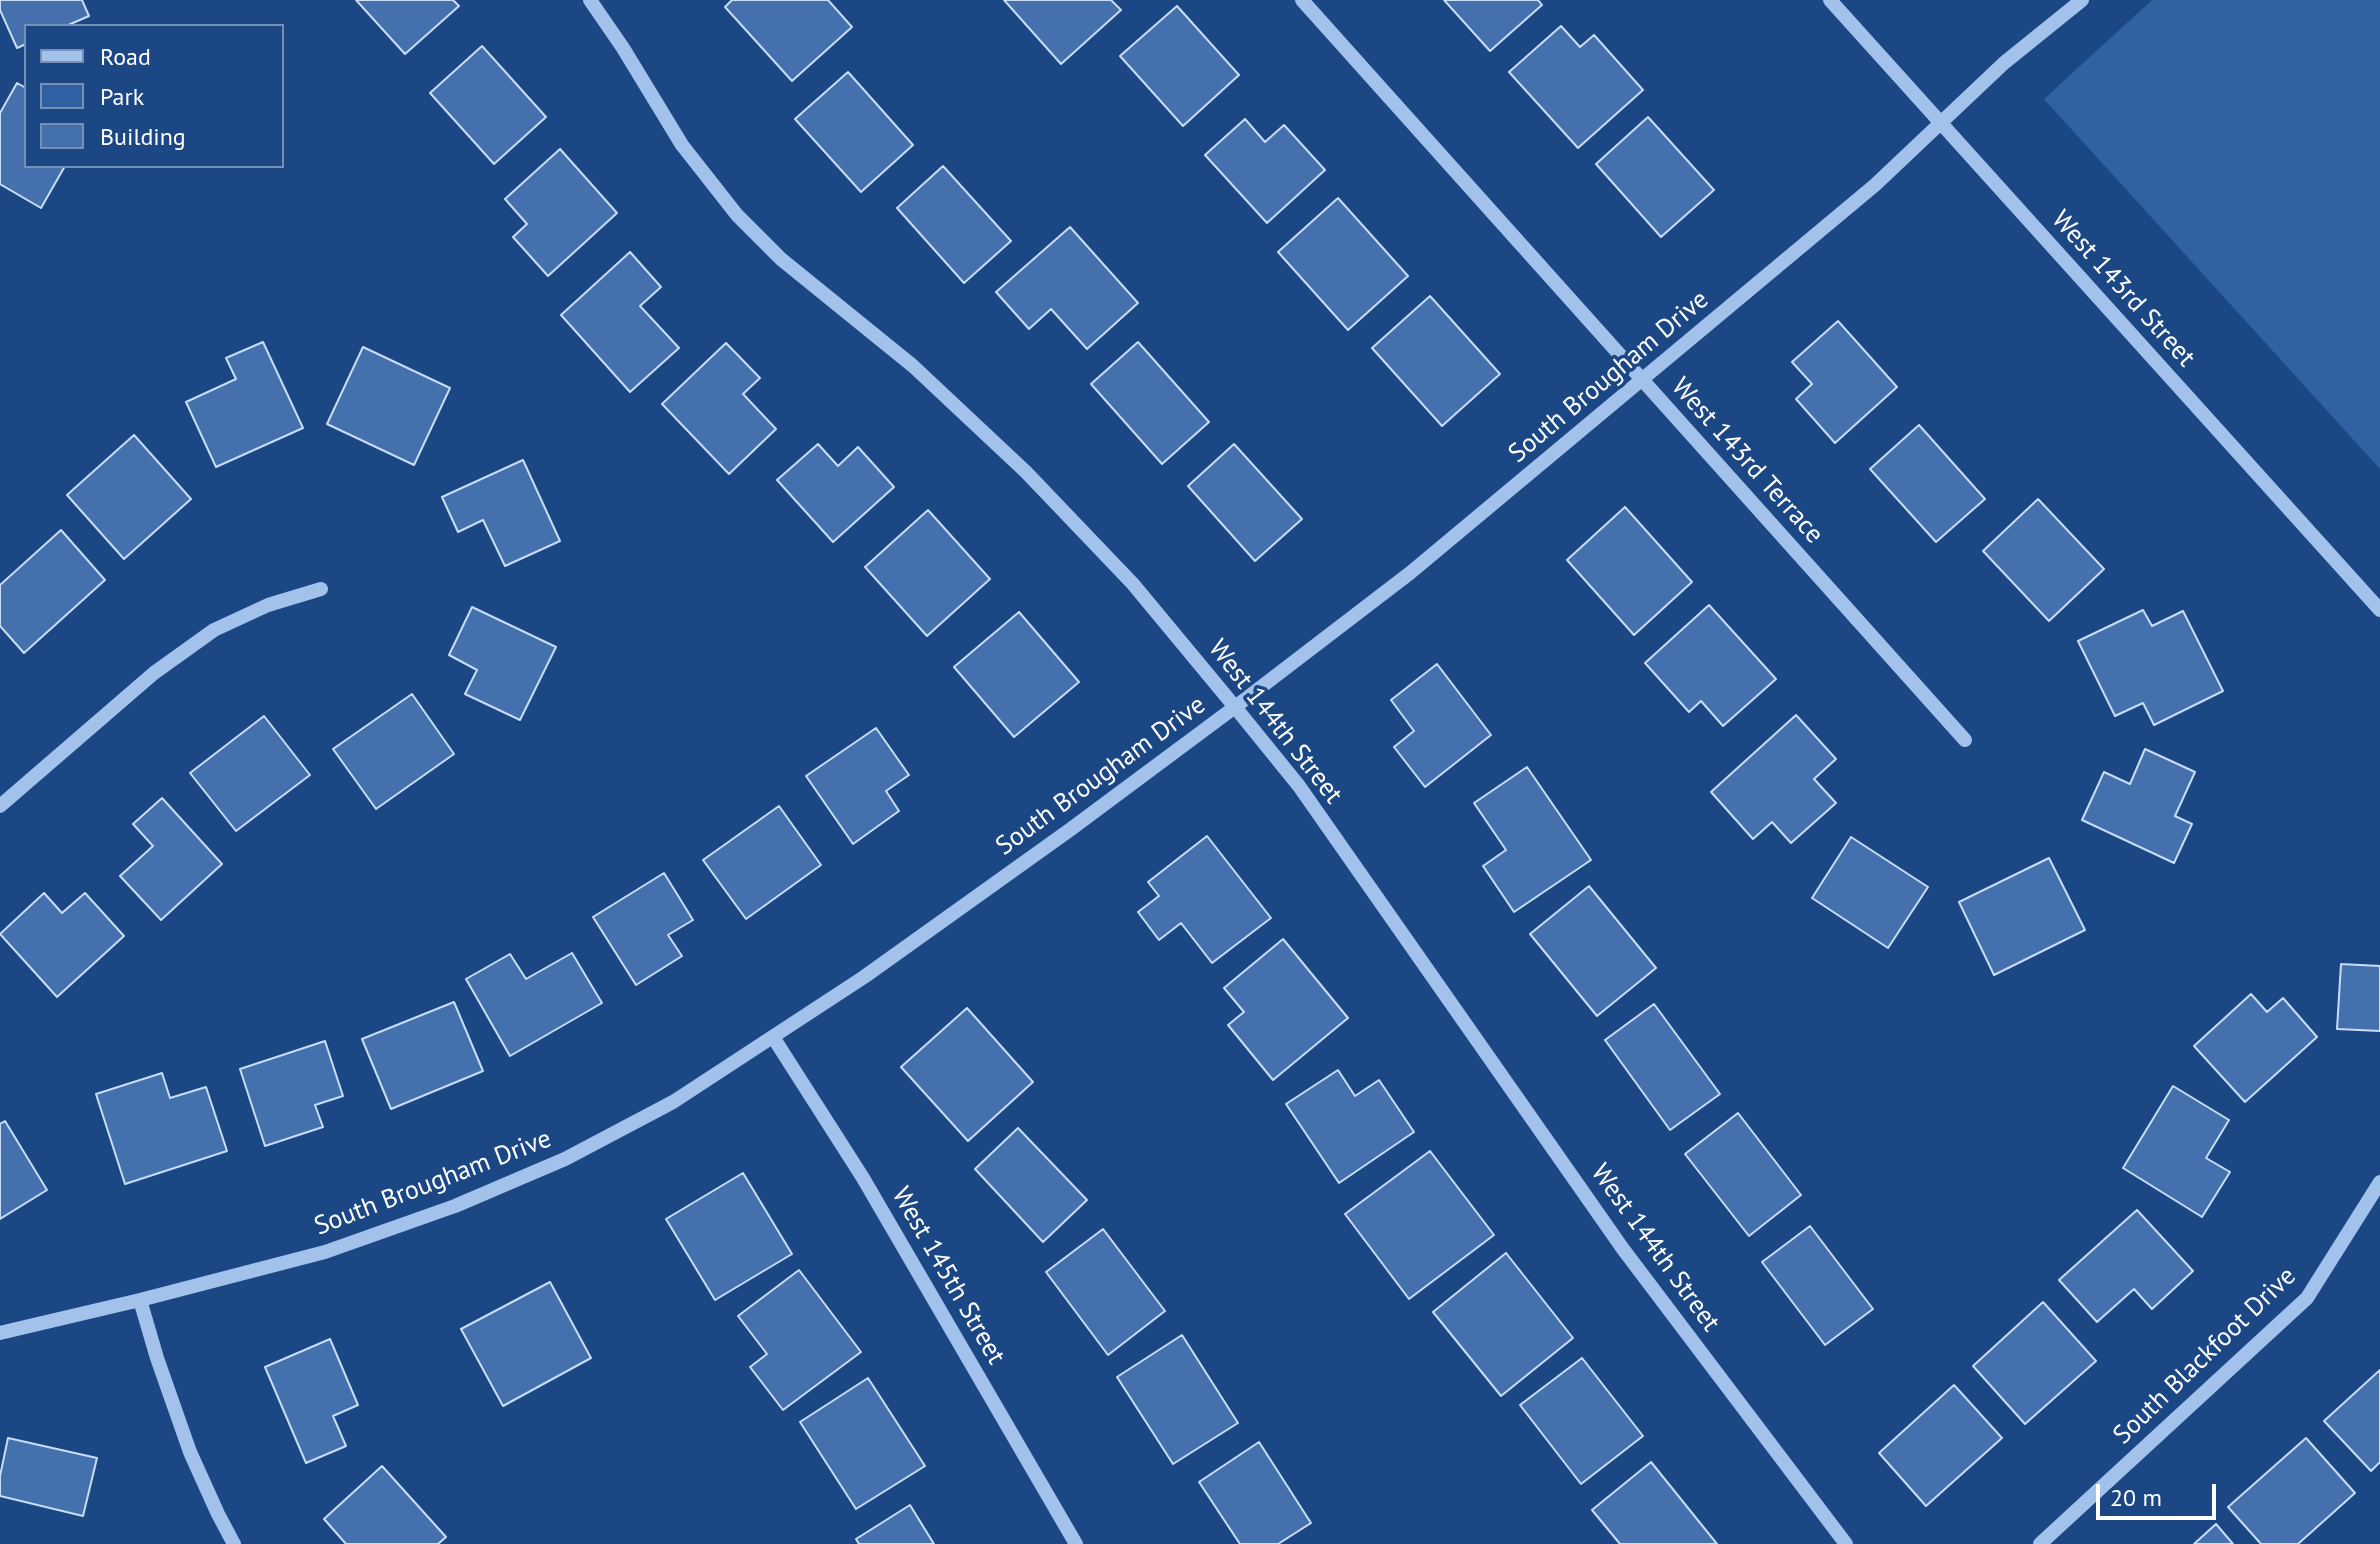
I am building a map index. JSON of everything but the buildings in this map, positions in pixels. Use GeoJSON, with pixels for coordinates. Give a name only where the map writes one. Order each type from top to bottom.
{"type":"FeatureCollection","features":[{"type":"Feature","properties":{"kind":"street","name":"West 144th Street"},"geometry":{"type":"LineString","coordinates":[[590,0],[682,145],[737,215],[781,259],[913,366],[1026,472],[1133,584],[1235,707],[1299,786],[1623,1249],[1846,1544]]}},
{"type":"Feature","properties":{"kind":"street","name":"West 143rd Terrace"},"geometry":{"type":"LineString","coordinates":[[1302,0],[1965,740]]}},
{"type":"Feature","properties":{"kind":"street","name":"West 143rd Street"},"geometry":{"type":"LineString","coordinates":[[1830,0],[2380,610]]}},
{"type":"Feature","properties":{"kind":"street","name":"South Brougham Drive"},"geometry":{"type":"LineString","coordinates":[[0,1333],[325,1252],[455,1206],[565,1159],[673,1102],[864,977],[1071,829],[1410,573],[1875,185],[2004,63],[2082,0]]}},
{"type":"Feature","properties":{"kind":"street"},"geometry":{"type":"LineString","coordinates":[[0,806],[154,673],[214,630],[268,605],[321,589]]}},
{"type":"Feature","properties":{"kind":"street","name":"West 145th Street"},"geometry":{"type":"LineString","coordinates":[[773,1037],[863,1178],[1076,1544]]}},
{"type":"Feature","properties":{"kind":"street","name":"South Blackfoot Drive"},"geometry":{"type":"LineString","coordinates":[[2040,1544],[2307,1298],[2380,1182]]}},
{"type":"Feature","properties":{"kind":"street"},"geometry":{"type":"LineString","coordinates":[[140,1300],[190,1452],[234,1544]]}},
{"type":"Feature","properties":{"kind":"green space"},"geometry":{"type":"Polygon","coordinates":[[[2152,0],[2380,0],[2380,469],[2044,99],[2152,0]]]}}]}
